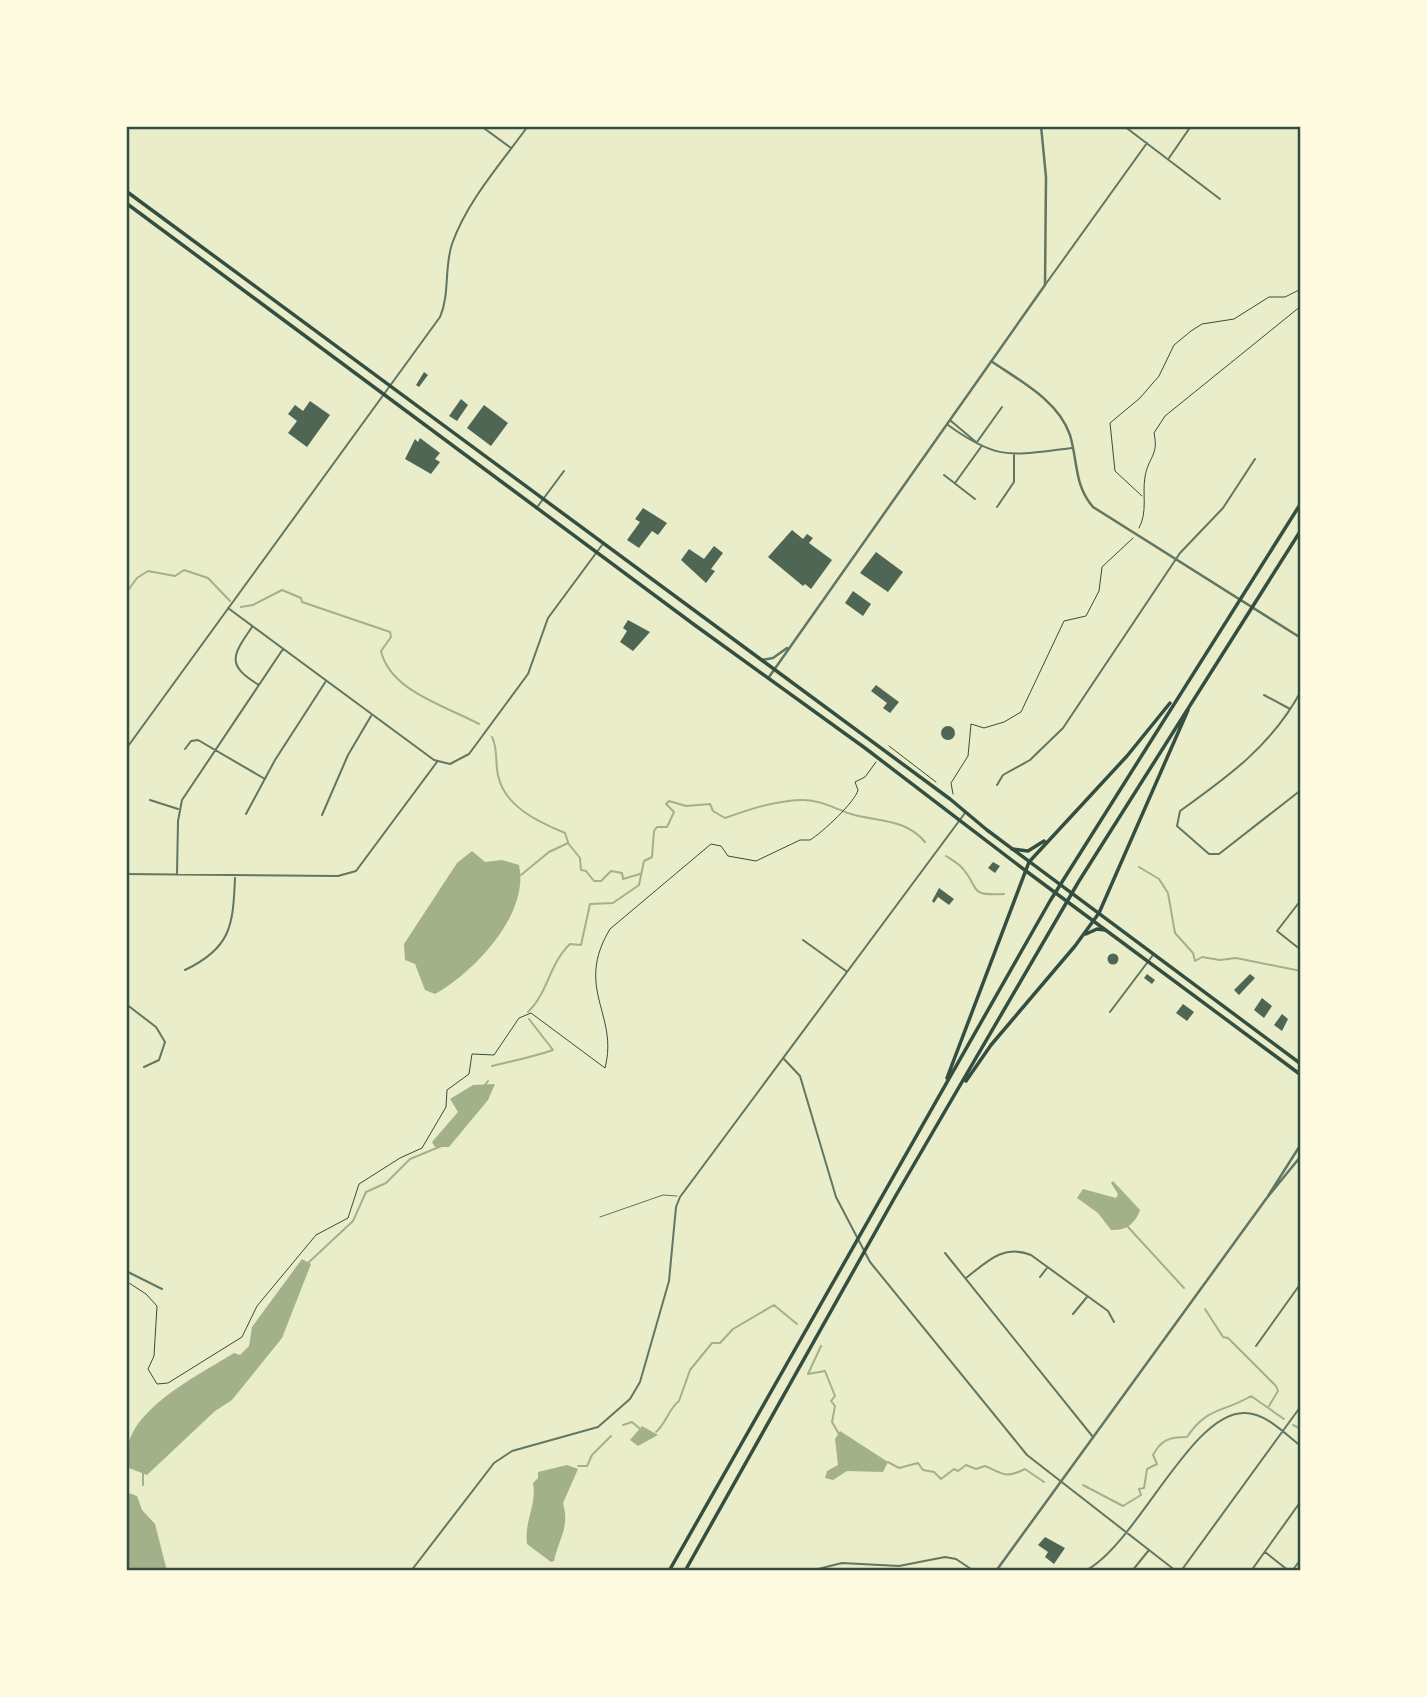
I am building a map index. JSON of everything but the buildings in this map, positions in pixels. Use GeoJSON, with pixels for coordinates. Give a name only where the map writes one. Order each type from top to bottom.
{"type":"FeatureCollection","features":[{"type":"Feature","properties":{"kind":"main road"},"geometry":{"type":"LineString","coordinates":[[126,191],[966,812],[1301,1064]]}},
{"type":"Feature","properties":{"kind":"main road"},"geometry":{"type":"LineString","coordinates":[[126,203],[597,553],[769,677],[1301,1075]]}},
{"type":"Feature","properties":{"kind":"main road"},"geometry":{"type":"LineString","coordinates":[[669,1571],[1050,901],[1301,503]]}},
{"type":"Feature","properties":{"kind":"main road"},"geometry":{"type":"LineString","coordinates":[[685,1571],[1060,913],[1301,530]]}},
{"type":"Feature","properties":{"kind":"main road"},"geometry":{"type":"LineString","coordinates":[[942,1091],[1029,862],[1127,756],[1177,696]]}},
{"type":"Feature","properties":{"kind":"main road"},"geometry":{"type":"LineString","coordinates":[[950,1102],[991,1045],[1085,935],[1099,913],[1193,700]]}},
{"type":"Feature","properties":{"kind":"main road"},"geometry":{"type":"LineString","coordinates":[[1012,849],[1028,851],[1049,839]]}},
{"type":"Feature","properties":{"kind":"main road"},"geometry":{"type":"LineString","coordinates":[[1085,935],[1097,929],[1105,930]]}},
{"type":"Feature","properties":{"kind":"street"},"geometry":{"type":"LineString","coordinates":[[481,126],[512,149]]}},
{"type":"Feature","properties":{"kind":"street"},"geometry":{"type":"LineString","coordinates":[[126,749],[440,317],[446,296],[449,257],[457,232],[528,126]]}},
{"type":"Feature","properties":{"kind":"street"},"geometry":{"type":"LineString","coordinates":[[1041,126],[1046,177],[1045,285]]}},
{"type":"Feature","properties":{"kind":"street"},"geometry":{"type":"LineString","coordinates":[[1124,126],[1220,199]]}},
{"type":"Feature","properties":{"kind":"street"},"geometry":{"type":"LineString","coordinates":[[1168,159],[1191,126]]}},
{"type":"Feature","properties":{"kind":"street"},"geometry":{"type":"LineString","coordinates":[[769,677],[1147,143]]}},
{"type":"Feature","properties":{"kind":"street"},"geometry":{"type":"LineString","coordinates":[[991,361],[1047,401],[1064,423],[1081,494],[1093,507],[1135,536],[1301,638]]}},
{"type":"Feature","properties":{"kind":"street"},"geometry":{"type":"LineString","coordinates":[[976,443],[1002,407]]}},
{"type":"Feature","properties":{"kind":"street"},"geometry":{"type":"LineString","coordinates":[[950,420],[973,437],[976,443]]}},
{"type":"Feature","properties":{"kind":"street"},"geometry":{"type":"LineString","coordinates":[[947,425],[982,447],[999,454],[1072,448]]}},
{"type":"Feature","properties":{"kind":"street"},"geometry":{"type":"LineString","coordinates":[[955,483],[982,447]]}},
{"type":"Feature","properties":{"kind":"street"},"geometry":{"type":"LineString","coordinates":[[997,507],[1014,482],[1014,454]]}},
{"type":"Feature","properties":{"kind":"street"},"geometry":{"type":"LineString","coordinates":[[997,785],[1003,775],[1030,760],[1063,728],[1189,541],[1223,508],[1255,459]]}},
{"type":"Feature","properties":{"kind":"street"},"geometry":{"type":"LineString","coordinates":[[537,507],[564,471]]}},
{"type":"Feature","properties":{"kind":"street"},"geometry":{"type":"LineString","coordinates":[[944,475],[975,499]]}},
{"type":"Feature","properties":{"kind":"street"},"geometry":{"type":"LineString","coordinates":[[228,608],[438,762],[450,764],[468,754],[528,674],[548,618],[602,545]]}},
{"type":"Feature","properties":{"kind":"street"},"geometry":{"type":"LineString","coordinates":[[253,627],[236,650],[234,659],[239,672],[259,685]]}},
{"type":"Feature","properties":{"kind":"street"},"geometry":{"type":"LineString","coordinates":[[761,660],[773,658],[789,646]]}},
{"type":"Feature","properties":{"kind":"street"},"geometry":{"type":"LineString","coordinates":[[177,876],[179,809],[283,649]]}},
{"type":"Feature","properties":{"kind":"street"},"geometry":{"type":"LineString","coordinates":[[246,814],[275,760],[327,681]]}},
{"type":"Feature","properties":{"kind":"street"},"geometry":{"type":"LineString","coordinates":[[1301,691],[1280,728],[1230,774],[1180,811],[1177,826],[1184,835],[1209,854],[1219,854],[1301,790]]}},
{"type":"Feature","properties":{"kind":"street"},"geometry":{"type":"LineString","coordinates":[[1264,695],[1291,710]]}},
{"type":"Feature","properties":{"kind":"street"},"geometry":{"type":"LineString","coordinates":[[321,815],[333,794],[348,755],[372,715]]}},
{"type":"Feature","properties":{"kind":"street"},"geometry":{"type":"LineString","coordinates":[[185,749],[196,739],[266,780]]}},
{"type":"Feature","properties":{"kind":"street"},"geometry":{"type":"LineString","coordinates":[[126,874],[338,876],[356,871],[438,762]]}},
{"type":"Feature","properties":{"kind":"street"},"geometry":{"type":"LineString","coordinates":[[149,800],[179,809]]}},
{"type":"Feature","properties":{"kind":"street"},"geometry":{"type":"LineString","coordinates":[[411,1571],[494,1463],[512,1451],[598,1427],[630,1399],[640,1382],[669,1281],[676,1207],[680,1197],[966,812]]}},
{"type":"Feature","properties":{"kind":"street"},"geometry":{"type":"LineString","coordinates":[[185,970],[211,955],[229,930],[233,920],[236,877]]}},
{"type":"Feature","properties":{"kind":"street"},"geometry":{"type":"LineString","coordinates":[[1301,900],[1277,931],[1301,950]]}},
{"type":"Feature","properties":{"kind":"street"},"geometry":{"type":"LineString","coordinates":[[803,940],[847,971]]}},
{"type":"Feature","properties":{"kind":"street"},"geometry":{"type":"LineString","coordinates":[[1110,1012],[1153,954]]}},
{"type":"Feature","properties":{"kind":"street"},"geometry":{"type":"LineString","coordinates":[[126,1004],[156,1027],[165,1042],[159,1060],[144,1067]]}},
{"type":"Feature","properties":{"kind":"street"},"geometry":{"type":"LineString","coordinates":[[783,1059],[800,1076],[829,1176],[848,1223],[870,1262],[1027,1455],[1176,1571]]}},
{"type":"Feature","properties":{"kind":"street"},"geometry":{"type":"LineString","coordinates":[[996,1571],[1062,1484],[1266,1199],[1301,1144]]}},
{"type":"Feature","properties":{"kind":"street"},"geometry":{"type":"LineString","coordinates":[[1266,1199],[1301,1156]]}},
{"type":"Feature","properties":{"kind":"street"},"geometry":{"type":"LineString","coordinates":[[965,1279],[1004,1251],[1017,1250],[1088,1296],[1108,1311],[1114,1322]]}},
{"type":"Feature","properties":{"kind":"street"},"geometry":{"type":"LineString","coordinates":[[945,1253],[1094,1438]]}},
{"type":"Feature","properties":{"kind":"street"},"geometry":{"type":"LineString","coordinates":[[1040,1277],[1048,1268]]}},
{"type":"Feature","properties":{"kind":"street"},"geometry":{"type":"LineString","coordinates":[[126,1271],[162,1289]]}},
{"type":"Feature","properties":{"kind":"street"},"geometry":{"type":"LineString","coordinates":[[1256,1346],[1301,1283]]}},
{"type":"Feature","properties":{"kind":"street"},"geometry":{"type":"LineString","coordinates":[[1073,1314],[1088,1296]]}},
{"type":"Feature","properties":{"kind":"street"},"geometry":{"type":"LineString","coordinates":[[1181,1571],[1301,1406]]}},
{"type":"Feature","properties":{"kind":"street"},"geometry":{"type":"LineString","coordinates":[[1086,1571],[1110,1554],[1198,1439],[1221,1420],[1244,1412],[1255,1414],[1301,1446]]}},
{"type":"Feature","properties":{"kind":"street"},"geometry":{"type":"LineString","coordinates":[[1251,1571],[1301,1501]]}},
{"type":"Feature","properties":{"kind":"street"},"geometry":{"type":"LineString","coordinates":[[1132,1571],[1149,1550]]}},
{"type":"Feature","properties":{"kind":"street"},"geometry":{"type":"LineString","coordinates":[[1265,1552],[1291,1571],[1301,1559]]}},
{"type":"Feature","properties":{"kind":"street"},"geometry":{"type":"LineString","coordinates":[[810,1571],[859,1561],[899,1566],[945,1557],[956,1559],[974,1571]]}},
{"type":"Feature","properties":{"kind":"street"},"geometry":{"type":"LineString","coordinates":[[899,1566],[899,1571]]}},
{"type":"Feature","properties":{"kind":"lane"},"geometry":{"type":"LineString","coordinates":[[600,1217],[663,1195],[680,1197]]}},
{"type":"Feature","properties":{"kind":"path"},"geometry":{"type":"LineString","coordinates":[[1144,497],[1115,471],[1110,423],[1140,398],[1160,376],[1174,345],[1191,331],[1202,324],[1234,319],[1269,297],[1285,296],[1301,289]]}},
{"type":"Feature","properties":{"kind":"path"},"geometry":{"type":"LineString","coordinates":[[948,792],[954,796],[951,783],[968,756],[971,724],[984,727],[1004,722],[1021,712],[1064,621],[1086,616],[1100,591],[1102,567],[1135,536],[1144,519],[1145,473],[1157,449],[1154,433],[1165,415],[1301,306]]}},
{"type":"Feature","properties":{"kind":"path"},"geometry":{"type":"LineString","coordinates":[[898,753],[941,786]]}},
{"type":"Feature","properties":{"kind":"path"},"geometry":{"type":"LineString","coordinates":[[126,1281],[146,1294],[157,1306],[154,1356],[148,1369],[157,1384],[168,1383],[215,1356],[242,1337],[257,1306],[316,1235],[348,1219],[359,1184],[400,1158],[422,1148],[446,1107],[447,1090],[469,1074],[472,1054],[494,1055],[519,1018],[531,1013],[606,1068],[609,1053],[608,1030],[597,1003],[595,980],[599,947],[610,929],[698,852],[711,844],[721,846],[728,856],[756,861],[800,840],[810,840],[842,813],[857,796],[855,782],[865,777],[876,763]]}},
{"type":"Feature","properties":{"kind":"shaded area"},"geometry":{"type":"Polygon","coordinates":[[[472,851],[485,862],[502,860],[519,865],[520,884],[516,903],[508,922],[482,956],[435,994],[425,990],[415,964],[405,960],[404,944],[457,863],[472,851]]]}},
{"type":"Feature","properties":{"kind":"shaded area"},"geometry":{"type":"Polygon","coordinates":[[[495,1084],[488,1100],[449,1147],[435,1147],[432,1142],[458,1112],[450,1099],[473,1085],[495,1084]]]}},
{"type":"Feature","properties":{"kind":"shaded area"},"geometry":{"type":"Polygon","coordinates":[[[1113,1181],[1140,1210],[1129,1226],[1116,1230],[1111,1230],[1098,1213],[1077,1198],[1083,1189],[1116,1198],[1118,1194],[1111,1183],[1113,1181]]]}},
{"type":"Feature","properties":{"kind":"shaded area"},"geometry":{"type":"Polygon","coordinates":[[[302,1259],[311,1264],[282,1338],[232,1400],[215,1411],[147,1475],[129,1468],[127,1449],[134,1431],[146,1415],[200,1373],[234,1353],[240,1355],[249,1346],[252,1327],[302,1259]]]}},
{"type":"Feature","properties":{"kind":"shaded area"},"geometry":{"type":"Polygon","coordinates":[[[642,1426],[658,1435],[638,1446],[630,1440],[642,1426]]]}},
{"type":"Feature","properties":{"kind":"shaded area"},"geometry":{"type":"Polygon","coordinates":[[[840,1431],[888,1462],[883,1472],[847,1471],[833,1480],[825,1478],[827,1471],[838,1465],[835,1439],[840,1431]]]}},
{"type":"Feature","properties":{"kind":"shaded area"},"geometry":{"type":"Polygon","coordinates":[[[567,1465],[578,1469],[563,1503],[565,1526],[554,1561],[551,1562],[527,1544],[533,1483],[538,1478],[538,1472],[567,1465]]]}},
{"type":"Feature","properties":{"kind":"shaded area"},"geometry":{"type":"Polygon","coordinates":[[[126,1492],[137,1496],[142,1510],[155,1524],[167,1571],[126,1571],[126,1492]]]}},
{"type":"Feature","properties":{"kind":"waterway"},"geometry":{"type":"LineString","coordinates":[[126,593],[137,578],[148,571],[175,576],[184,570],[208,578],[230,601]]}},
{"type":"Feature","properties":{"kind":"waterway"},"geometry":{"type":"LineString","coordinates":[[241,607],[253,605],[282,590],[301,598],[302,602],[390,632],[391,637],[381,651],[386,665],[395,677],[421,696],[479,724]]}},
{"type":"Feature","properties":{"kind":"waterway"},"geometry":{"type":"LineString","coordinates":[[492,737],[498,775],[507,796],[524,812],[565,833],[568,842]]}},
{"type":"Feature","properties":{"kind":"waterway"},"geometry":{"type":"LineString","coordinates":[[528,1012],[540,996],[563,952],[570,944],[581,945],[590,904],[613,903],[639,885],[644,861],[652,857],[654,831],[657,827],[667,827],[674,812],[666,804],[669,801],[686,806],[710,804],[713,811],[725,818],[774,803],[810,800],[851,814],[900,825],[917,834],[925,842]]}},
{"type":"Feature","properties":{"kind":"waterway"},"geometry":{"type":"LineString","coordinates":[[521,875],[549,852],[568,843],[580,858],[581,870],[586,871],[594,881],[601,881],[611,871],[622,873],[623,879],[640,874]]}},
{"type":"Feature","properties":{"kind":"waterway"},"geometry":{"type":"LineString","coordinates":[[946,856],[962,868],[980,893],[1004,894]]}},
{"type":"Feature","properties":{"kind":"waterway"},"geometry":{"type":"LineString","coordinates":[[1139,867],[1159,879],[1168,893],[1175,933],[1193,953],[1195,961],[1202,957],[1220,960],[1236,958],[1301,971]]}},
{"type":"Feature","properties":{"kind":"waterway"},"geometry":{"type":"LineString","coordinates":[[492,1066],[553,1050],[529,1019]]}},
{"type":"Feature","properties":{"kind":"waterway"},"geometry":{"type":"LineString","coordinates":[[484,1086],[488,1081]]}},
{"type":"Feature","properties":{"kind":"waterway"},"geometry":{"type":"LineString","coordinates":[[308,1263],[353,1221],[366,1192],[386,1183],[410,1159],[444,1145]]}},
{"type":"Feature","properties":{"kind":"waterway"},"geometry":{"type":"LineString","coordinates":[[1128,1227],[1184,1288]]}},
{"type":"Feature","properties":{"kind":"waterway"},"geometry":{"type":"LineString","coordinates":[[656,1432],[679,1401],[690,1370],[712,1343],[720,1343],[733,1329],[774,1305],[797,1324]]}},
{"type":"Feature","properties":{"kind":"waterway"},"geometry":{"type":"LineString","coordinates":[[1205,1309],[1223,1337],[1228,1338],[1276,1386],[1278,1391],[1269,1406]]}},
{"type":"Feature","properties":{"kind":"waterway"},"geometry":{"type":"LineString","coordinates":[[821,1346],[808,1374],[825,1371],[835,1396],[831,1401],[835,1406],[832,1422],[839,1434]]}},
{"type":"Feature","properties":{"kind":"waterway"},"geometry":{"type":"LineString","coordinates":[[1083,1485],[1123,1506],[1141,1495],[1139,1489],[1144,1488],[1147,1469],[1157,1464],[1153,1455],[1159,1446],[1170,1439],[1187,1437],[1209,1415],[1251,1396],[1284,1419]]}},
{"type":"Feature","properties":{"kind":"waterway"},"geometry":{"type":"LineString","coordinates":[[623,1425],[632,1422],[639,1428]]}},
{"type":"Feature","properties":{"kind":"waterway"},"geometry":{"type":"LineString","coordinates":[[1293,1425],[1301,1429]]}},
{"type":"Feature","properties":{"kind":"waterway"},"geometry":{"type":"LineString","coordinates":[[578,1466],[587,1466],[592,1455],[611,1436]]}},
{"type":"Feature","properties":{"kind":"waterway"},"geometry":{"type":"LineString","coordinates":[[888,1462],[899,1468],[918,1463],[923,1470],[934,1472],[941,1479],[954,1469],[958,1471],[966,1465],[976,1469],[985,1466],[1009,1475],[1025,1469],[1044,1482]]}},
{"type":"Feature","properties":{"kind":"waterway"},"geometry":{"type":"LineString","coordinates":[[143,1472],[143,1485]]}}]}
